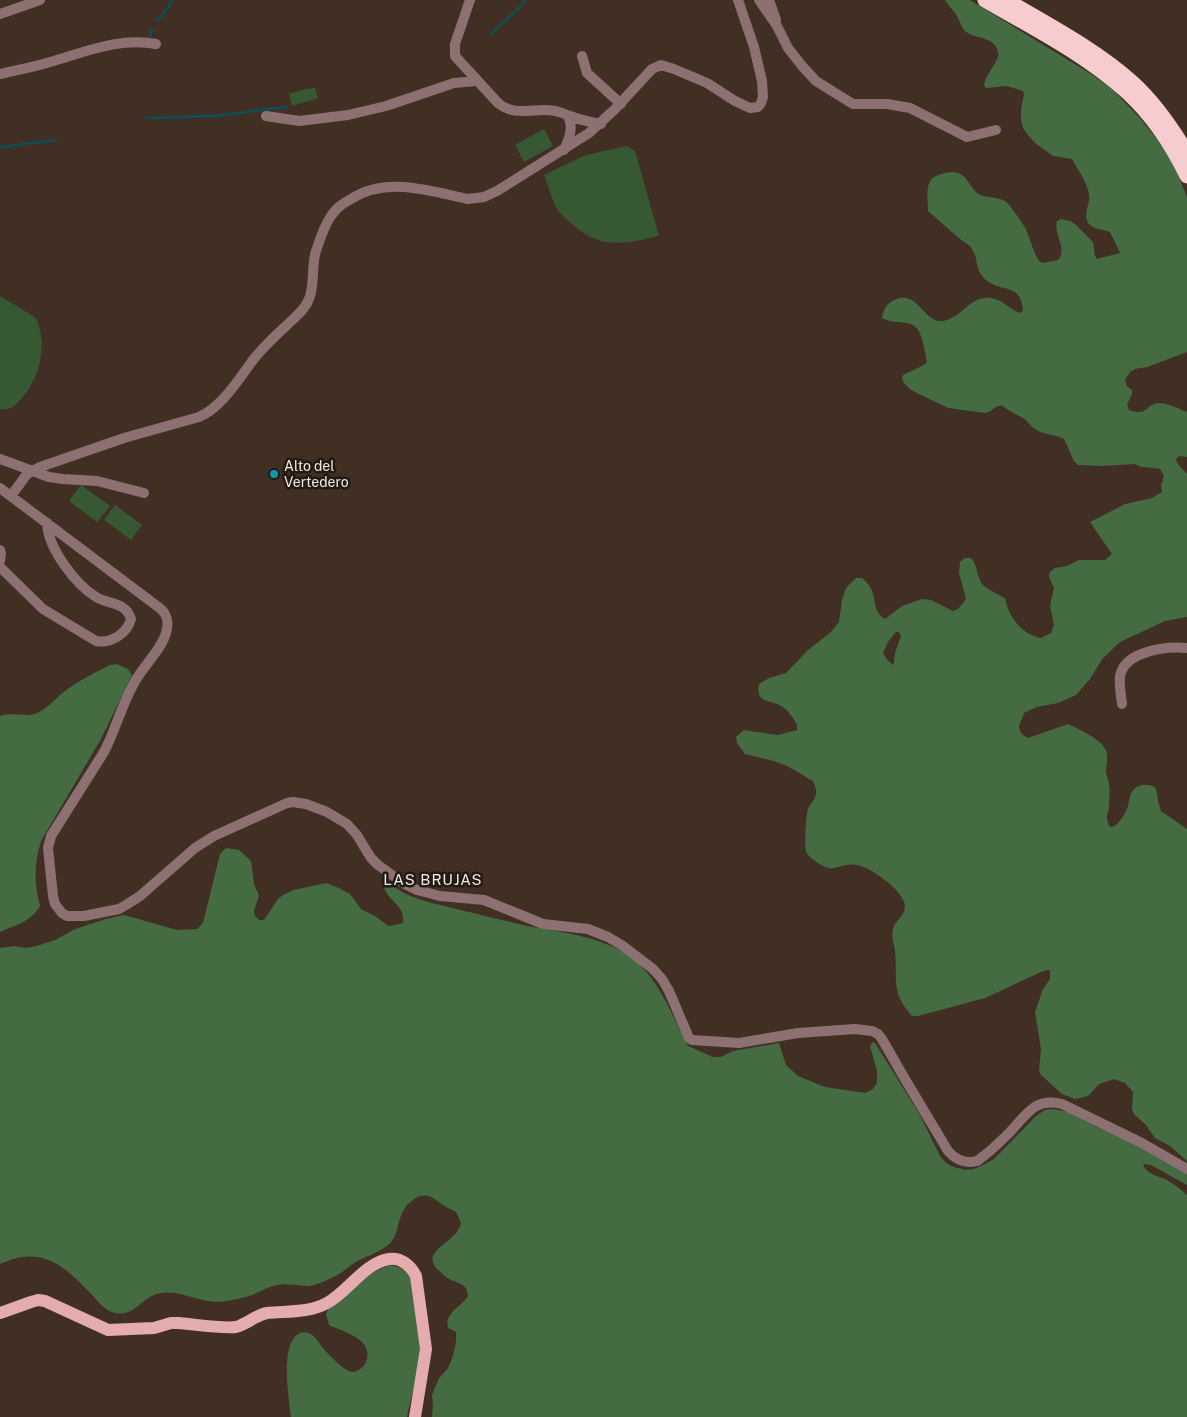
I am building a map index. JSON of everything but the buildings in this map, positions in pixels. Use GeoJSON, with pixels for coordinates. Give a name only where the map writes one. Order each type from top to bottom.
{"type":"FeatureCollection","features":[{"type":"Feature","properties":{"kind":"highway"},"geometry":{"type":"LineString","coordinates":[[985,0],[1081,56],[1127,92],[1161,131],[1187,176]]}},
{"type":"Feature","properties":{"kind":"highway"},"geometry":{"type":"LineString","coordinates":[[1006,0],[1086,47],[1134,84],[1157,108],[1187,152]]}},
{"type":"Feature","properties":{"kind":"main road"},"geometry":{"type":"LineString","coordinates":[[0,1313],[38,1300],[45,1301],[108,1330],[154,1328],[170,1323],[235,1327],[265,1314],[297,1312],[319,1306],[332,1300],[358,1277],[379,1262],[387,1259],[399,1260],[413,1269],[416,1276],[426,1342],[426,1354],[415,1417]]}},
{"type":"Feature","properties":{"kind":"street"},"geometry":{"type":"LineString","coordinates":[[0,14],[40,0]]}},
{"type":"Feature","properties":{"kind":"street"},"geometry":{"type":"LineString","coordinates":[[470,0],[455,44],[455,56],[503,108],[523,112],[552,110],[601,124]]}},
{"type":"Feature","properties":{"kind":"street"},"geometry":{"type":"LineString","coordinates":[[11,496],[30,471],[84,451],[199,417],[209,412],[232,388],[265,346],[306,306],[311,293],[315,256],[325,226],[334,211],[353,197],[379,187],[396,186],[468,199],[478,198],[497,191],[589,134],[621,104],[652,69],[661,66],[674,68],[750,108],[758,107],[762,103],[763,97],[762,81],[754,47],[738,0]]}},
{"type":"Feature","properties":{"kind":"street"},"geometry":{"type":"LineString","coordinates":[[759,0],[788,48],[812,76],[822,85],[848,101],[854,104],[887,104],[910,108],[965,137],[996,130]]}},
{"type":"Feature","properties":{"kind":"street"},"geometry":{"type":"LineString","coordinates":[[769,0],[774,12],[776,26]]}},
{"type":"Feature","properties":{"kind":"street"},"geometry":{"type":"LineString","coordinates":[[1,74],[121,42],[142,41],[156,44]]}},
{"type":"Feature","properties":{"kind":"street"},"geometry":{"type":"LineString","coordinates":[[582,56],[587,73],[621,104]]}},
{"type":"Feature","properties":{"kind":"street"},"geometry":{"type":"LineString","coordinates":[[266,116],[299,121],[348,115],[386,106],[454,83],[477,81]]}},
{"type":"Feature","properties":{"kind":"street"},"geometry":{"type":"LineString","coordinates":[[564,150],[571,125],[568,116]]}},
{"type":"Feature","properties":{"kind":"street"},"geometry":{"type":"LineString","coordinates":[[0,459],[49,477],[98,480],[144,493]]}},
{"type":"Feature","properties":{"kind":"street"},"geometry":{"type":"LineString","coordinates":[[0,488],[161,608],[167,616],[168,625],[165,638],[133,685],[104,752],[51,836],[48,848],[53,896],[59,910],[67,916],[72,917],[119,909],[140,896],[186,855],[214,836],[287,803],[306,804],[327,812],[346,824],[358,836],[371,858],[378,865],[403,883],[417,890],[440,896],[484,900],[543,924],[588,929],[608,937],[623,946],[662,978],[670,991],[689,1038],[692,1040],[732,1044],[798,1033],[855,1029],[872,1031],[878,1034],[948,1151],[958,1160],[965,1162],[977,1161],[1009,1134],[1034,1107],[1040,1104],[1055,1102],[1142,1143],[1187,1169]]}},
{"type":"Feature","properties":{"kind":"street"},"geometry":{"type":"LineString","coordinates":[[0,567],[43,609],[96,641],[105,642],[111,640],[127,628],[131,619],[125,608],[96,597],[69,570],[48,534],[47,523]]}},
{"type":"Feature","properties":{"kind":"street"},"geometry":{"type":"LineString","coordinates":[[0,550],[0,561]]}},
{"type":"Feature","properties":{"kind":"street"},"geometry":{"type":"LineString","coordinates":[[1122,704],[1120,676],[1126,665],[1137,655],[1177,647],[1187,648]]}},
{"type":"Feature","properties":{"kind":"green space"},"geometry":{"type":"Polygon","coordinates":[[[945,0],[970,0],[1110,87],[1156,138],[1177,172],[1187,197],[1187,352],[1147,367],[1135,369],[1130,372],[1125,380],[1127,386],[1132,390],[1127,405],[1129,410],[1140,412],[1154,404],[1163,403],[1187,412],[1187,457],[1179,456],[1176,459],[1177,463],[1187,474],[1187,617],[1165,621],[1120,642],[1103,658],[1090,679],[1076,695],[1058,703],[1037,707],[1024,713],[1019,726],[1023,735],[1028,738],[1068,724],[1102,744],[1107,756],[1106,773],[1109,782],[1109,808],[1107,818],[1110,827],[1115,826],[1123,816],[1134,789],[1140,785],[1148,785],[1156,788],[1161,811],[1187,829],[1187,1161],[1170,1146],[1155,1138],[1146,1125],[1134,1114],[1132,1109],[1133,1092],[1125,1083],[1114,1079],[1099,1084],[1088,1096],[1075,1099],[1062,1094],[1041,1075],[1039,1070],[1041,1049],[1035,1012],[1043,989],[1050,979],[1050,970],[1041,972],[985,998],[912,1016],[900,999],[896,985],[895,951],[892,932],[894,925],[904,910],[905,906],[901,897],[891,885],[870,870],[857,865],[827,868],[809,856],[805,848],[808,809],[816,795],[813,781],[783,765],[745,754],[737,743],[736,737],[744,730],[778,735],[797,730],[797,725],[786,710],[780,705],[760,697],[759,684],[769,678],[786,673],[807,651],[831,632],[839,622],[846,588],[856,578],[862,578],[869,586],[876,608],[885,619],[902,606],[922,599],[931,600],[953,611],[958,609],[966,599],[959,573],[960,562],[965,558],[971,558],[983,585],[1005,598],[1017,624],[1028,633],[1041,638],[1051,633],[1054,625],[1050,605],[1054,588],[1049,577],[1050,572],[1055,568],[1067,566],[1079,560],[1105,560],[1112,554],[1090,522],[1125,504],[1152,498],[1162,492],[1161,485],[1164,476],[1160,469],[1135,464],[1078,465],[1074,461],[1064,439],[1038,431],[1025,419],[1003,406],[998,406],[985,413],[948,408],[911,390],[904,383],[903,375],[927,362],[920,334],[914,326],[882,318],[887,305],[891,302],[900,298],[907,298],[928,315],[941,321],[954,317],[982,298],[998,300],[1020,313],[1023,310],[1018,295],[1014,291],[997,286],[985,279],[979,272],[971,247],[928,211],[928,186],[932,178],[949,172],[957,173],[964,176],[979,194],[1005,201],[1024,226],[1037,257],[1042,263],[1058,260],[1061,255],[1062,251],[1056,226],[1057,221],[1061,219],[1075,224],[1093,242],[1097,259],[1120,253],[1110,232],[1092,227],[1089,224],[1086,216],[1089,198],[1088,190],[1072,159],[1053,156],[1035,143],[1023,128],[1021,111],[1023,91],[1007,86],[986,88],[984,85],[985,81],[998,57],[997,49],[987,39],[972,35],[964,30],[945,0]],[[896,632],[888,642],[883,653],[893,665],[901,636],[899,632],[896,632]]]}},
{"type":"Feature","properties":{"kind":"green space"},"geometry":{"type":"Polygon","coordinates":[[[315,88],[318,98],[292,106],[289,94],[315,88]]]}},
{"type":"Feature","properties":{"kind":"green space"},"geometry":{"type":"Polygon","coordinates":[[[544,129],[553,146],[524,162],[515,145],[544,129]]]}},
{"type":"Feature","properties":{"kind":"green space"},"geometry":{"type":"Polygon","coordinates":[[[627,146],[635,151],[659,236],[624,243],[613,243],[593,238],[561,214],[554,203],[544,175],[586,155],[627,146]]]}},
{"type":"Feature","properties":{"kind":"green space"},"geometry":{"type":"Polygon","coordinates":[[[0,296],[36,318],[40,328],[42,349],[38,370],[28,390],[13,407],[4,409],[0,409],[0,296]]]}},
{"type":"Feature","properties":{"kind":"green space"},"geometry":{"type":"Polygon","coordinates":[[[81,485],[110,506],[97,522],[69,501],[81,485]]]}},
{"type":"Feature","properties":{"kind":"green space"},"geometry":{"type":"Polygon","coordinates":[[[115,505],[142,525],[131,540],[104,520],[115,505]]]}},
{"type":"Feature","properties":{"kind":"green space"},"geometry":{"type":"Polygon","coordinates":[[[117,664],[128,669],[132,675],[101,739],[41,841],[36,874],[40,906],[32,916],[0,932],[0,716],[35,714],[79,682],[110,665],[117,664]]]}},
{"type":"Feature","properties":{"kind":"green space"},"geometry":{"type":"Polygon","coordinates":[[[226,848],[239,850],[251,861],[254,884],[259,896],[254,910],[255,916],[259,920],[264,920],[278,899],[283,895],[294,890],[326,883],[350,894],[361,909],[387,925],[403,923],[402,912],[384,887],[387,881],[412,897],[527,926],[572,934],[616,948],[640,965],[655,983],[688,1046],[713,1057],[721,1057],[733,1051],[779,1043],[786,1065],[798,1076],[825,1087],[865,1093],[873,1089],[877,1083],[877,1071],[870,1046],[873,1042],[920,1115],[940,1156],[951,1166],[965,1170],[974,1169],[994,1159],[1036,1116],[1045,1110],[1053,1109],[1069,1112],[1139,1146],[1187,1173],[1187,1185],[1151,1165],[1143,1165],[1150,1173],[1170,1182],[1187,1195],[1187,1417],[432,1417],[432,1395],[439,1378],[448,1368],[456,1342],[456,1332],[448,1328],[448,1318],[468,1296],[464,1286],[446,1277],[434,1265],[433,1257],[435,1253],[455,1234],[461,1223],[456,1212],[429,1196],[421,1196],[409,1203],[404,1209],[392,1241],[388,1245],[355,1262],[336,1276],[311,1286],[285,1284],[274,1286],[250,1296],[227,1301],[209,1301],[168,1292],[148,1298],[128,1312],[115,1313],[103,1306],[73,1276],[53,1262],[29,1256],[15,1258],[0,1264],[0,948],[37,946],[55,940],[75,929],[124,915],[177,930],[197,929],[203,923],[220,854],[226,848]]]}},
{"type":"Feature","properties":{"kind":"green space"},"geometry":{"type":"Polygon","coordinates":[[[391,1265],[402,1269],[408,1274],[414,1290],[418,1316],[420,1361],[407,1417],[291,1417],[287,1385],[287,1359],[289,1348],[294,1338],[304,1332],[311,1334],[341,1366],[353,1372],[360,1370],[368,1356],[367,1349],[357,1338],[329,1325],[326,1314],[328,1309],[357,1283],[391,1265]]]}},
{"type":"Feature","properties":{"kind":"waterway"},"geometry":{"type":"LineString","coordinates":[[157,21],[169,7],[171,0]]}},
{"type":"Feature","properties":{"kind":"waterway"},"geometry":{"type":"LineString","coordinates":[[491,34],[525,0]]}},
{"type":"Feature","properties":{"kind":"waterway"},"geometry":{"type":"LineString","coordinates":[[149,38],[152,29]]}},
{"type":"Feature","properties":{"kind":"waterway"},"geometry":{"type":"LineString","coordinates":[[147,118],[215,116],[286,107]]}},
{"type":"Feature","properties":{"kind":"waterway"},"geometry":{"type":"LineString","coordinates":[[0,147],[57,140]]}},
{"type":"Feature","properties":{"kind":"place","name":"Alto del Vertedero"},"geometry":{"type":"Point","coordinates":[274,474]}},
{"type":"Feature","properties":{"kind":"district","name":"LAS BRUJAS"},"geometry":{"type":"Point","coordinates":[433,880]}}]}
